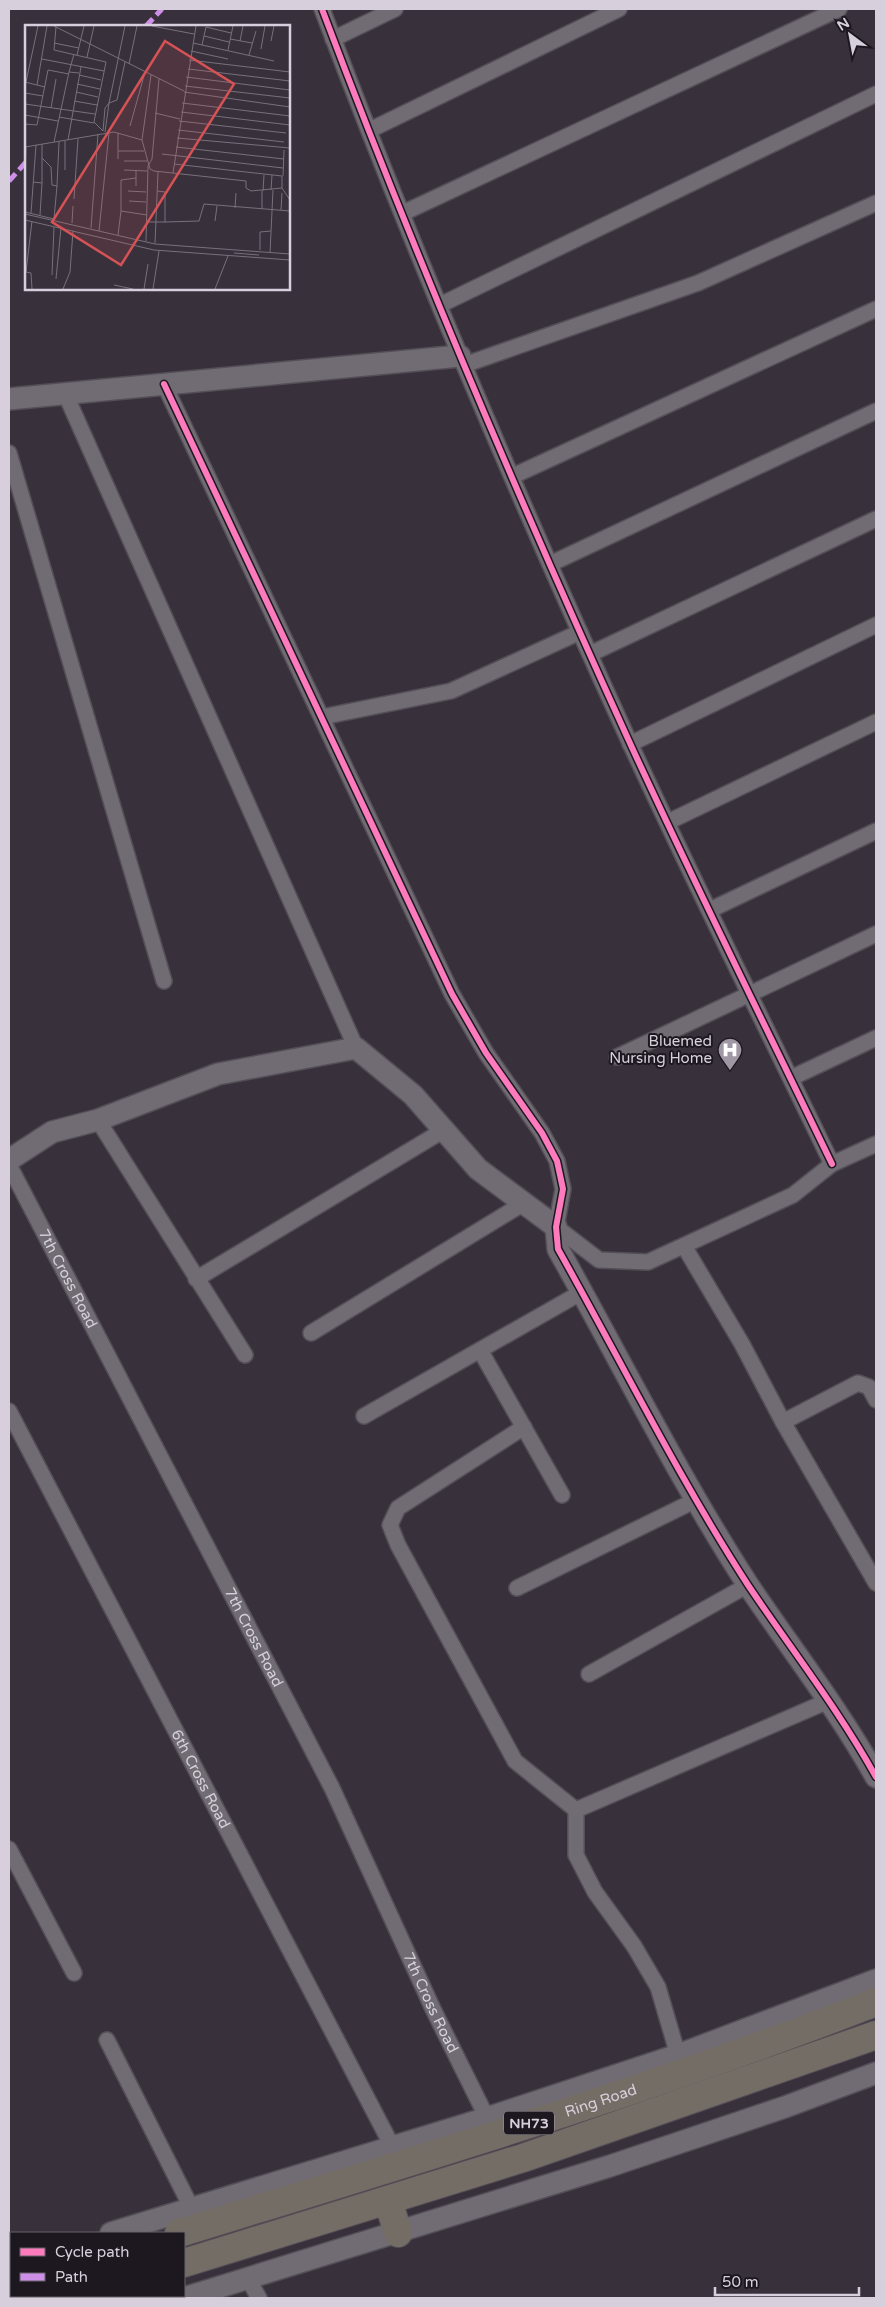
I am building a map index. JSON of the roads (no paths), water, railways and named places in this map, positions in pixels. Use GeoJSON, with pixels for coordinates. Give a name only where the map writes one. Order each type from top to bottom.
{"type":"FeatureCollection","features":[{"type":"Feature","properties":{"kind":"highway","name":"Ring Road"},"geometry":{"type":"LineString","coordinates":[[182,2232],[401,2165],[588,2104],[876,2002]]}},
{"type":"Feature","properties":{"kind":"highway","name":"Ring Road"},"geometry":{"type":"LineString","coordinates":[[185,2263],[596,2133],[876,2035]]}},
{"type":"Feature","properties":{"kind":"highway"},"geometry":{"type":"LineString","coordinates":[[588,2104],[596,2133]]}},
{"type":"Feature","properties":{"kind":"highway"},"geometry":{"type":"LineString","coordinates":[[388,2200],[398,2233]]}},
{"type":"Feature","properties":{"kind":"street"},"geometry":{"type":"LineString","coordinates":[[322,9],[462,361],[580,632],[630,744],[832,1164]]}},
{"type":"Feature","properties":{"kind":"street"},"geometry":{"type":"LineString","coordinates":[[333,39],[395,9]]}},
{"type":"Feature","properties":{"kind":"street"},"geometry":{"type":"LineString","coordinates":[[370,130],[620,9]]}},
{"type":"Feature","properties":{"kind":"street"},"geometry":{"type":"LineString","coordinates":[[403,213],[839,9]]}},
{"type":"Feature","properties":{"kind":"street"},"geometry":{"type":"LineString","coordinates":[[440,305],[876,94]]}},
{"type":"Feature","properties":{"kind":"street"},"geometry":{"type":"LineString","coordinates":[[9,398],[462,361],[698,283],[876,203]]}},
{"type":"Feature","properties":{"kind":"street"},"geometry":{"type":"LineString","coordinates":[[513,476],[876,309]]}},
{"type":"Feature","properties":{"kind":"street"},"geometry":{"type":"LineString","coordinates":[[164,384],[452,994],[486,1053],[542,1133],[557,1161],[563,1188],[556,1226],[558,1248],[696,1500],[748,1585],[874,1768]]}},
{"type":"Feature","properties":{"kind":"street"},"geometry":{"type":"LineString","coordinates":[[65,393],[356,1048],[413,1095],[478,1169],[599,1260],[648,1262],[793,1195],[832,1164],[876,1144]]}},
{"type":"Feature","properties":{"kind":"street"},"geometry":{"type":"LineString","coordinates":[[550,564],[876,412]]}},
{"type":"Feature","properties":{"kind":"street"},"geometry":{"type":"LineString","coordinates":[[9,453],[164,981]]}},
{"type":"Feature","properties":{"kind":"street"},"geometry":{"type":"LineString","coordinates":[[590,654],[876,519]]}},
{"type":"Feature","properties":{"kind":"street"},"geometry":{"type":"LineString","coordinates":[[630,744],[876,626]]}},
{"type":"Feature","properties":{"kind":"street"},"geometry":{"type":"LineString","coordinates":[[322,717],[451,691],[580,632]]}},
{"type":"Feature","properties":{"kind":"street"},"geometry":{"type":"LineString","coordinates":[[668,822],[876,722]]}},
{"type":"Feature","properties":{"kind":"street"},"geometry":{"type":"LineString","coordinates":[[710,910],[876,831]]}},
{"type":"Feature","properties":{"kind":"street"},"geometry":{"type":"LineString","coordinates":[[617,1057],[876,934]]}},
{"type":"Feature","properties":{"kind":"street"},"geometry":{"type":"LineString","coordinates":[[790,1078],[876,1038]]}},
{"type":"Feature","properties":{"kind":"street"},"geometry":{"type":"LineString","coordinates":[[9,1160],[52,1132],[98,1120],[218,1074],[356,1048]]}},
{"type":"Feature","properties":{"kind":"street"},"geometry":{"type":"LineString","coordinates":[[98,1120],[245,1355]]}},
{"type":"Feature","properties":{"kind":"street"},"geometry":{"type":"LineString","coordinates":[[196,1279],[444,1130]]}},
{"type":"Feature","properties":{"kind":"street","name":"7th Cross Road"},"geometry":{"type":"LineString","coordinates":[[9,1165],[332,1788],[428,2001],[486,2118]]}},
{"type":"Feature","properties":{"kind":"street"},"geometry":{"type":"LineString","coordinates":[[311,1333],[524,1203]]}},
{"type":"Feature","properties":{"kind":"street"},"geometry":{"type":"LineString","coordinates":[[684,1246],[742,1344],[783,1422],[876,1583]]}},
{"type":"Feature","properties":{"kind":"street"},"geometry":{"type":"LineString","coordinates":[[364,1416],[582,1292]]}},
{"type":"Feature","properties":{"kind":"street"},"geometry":{"type":"LineString","coordinates":[[480,1350],[562,1495]]}},
{"type":"Feature","properties":{"kind":"street"},"geometry":{"type":"LineString","coordinates":[[783,1422],[858,1382],[869,1387],[876,1400]]}},
{"type":"Feature","properties":{"kind":"street","name":"6th Cross Road"},"geometry":{"type":"LineString","coordinates":[[9,1411],[392,2146]]}},
{"type":"Feature","properties":{"kind":"street"},"geometry":{"type":"LineString","coordinates":[[524,1427],[398,1508],[390,1526],[398,1545],[515,1761],[576,1810]]}},
{"type":"Feature","properties":{"kind":"street"},"geometry":{"type":"LineString","coordinates":[[517,1588],[696,1500]]}},
{"type":"Feature","properties":{"kind":"street"},"geometry":{"type":"LineString","coordinates":[[589,1674],[748,1585]]}},
{"type":"Feature","properties":{"kind":"street"},"geometry":{"type":"LineString","coordinates":[[576,1810],[828,1701]]}},
{"type":"Feature","properties":{"kind":"street"},"geometry":{"type":"LineString","coordinates":[[576,1810],[576,1855],[595,1892],[634,1946],[658,1987],[678,2055]]}},
{"type":"Feature","properties":{"kind":"street"},"geometry":{"type":"LineString","coordinates":[[9,1849],[74,1973]]}},
{"type":"Feature","properties":{"kind":"street"},"geometry":{"type":"LineString","coordinates":[[114,2232],[486,2118],[678,2055],[876,1980]]}},
{"type":"Feature","properties":{"kind":"street"},"geometry":{"type":"LineString","coordinates":[[107,2040],[192,2209]]}},
{"type":"Feature","properties":{"kind":"street"},"geometry":{"type":"LineString","coordinates":[[184,2298],[398,2233],[776,2110],[876,2073]]}},
{"type":"Feature","properties":{"kind":"street"},"geometry":{"type":"LineString","coordinates":[[248,2277],[259,2298]]}},
{"type":"Feature","properties":{"kind":"place","name":"Bluemed Nursing Home"},"geometry":{"type":"Point","coordinates":[730,1071]}}]}
